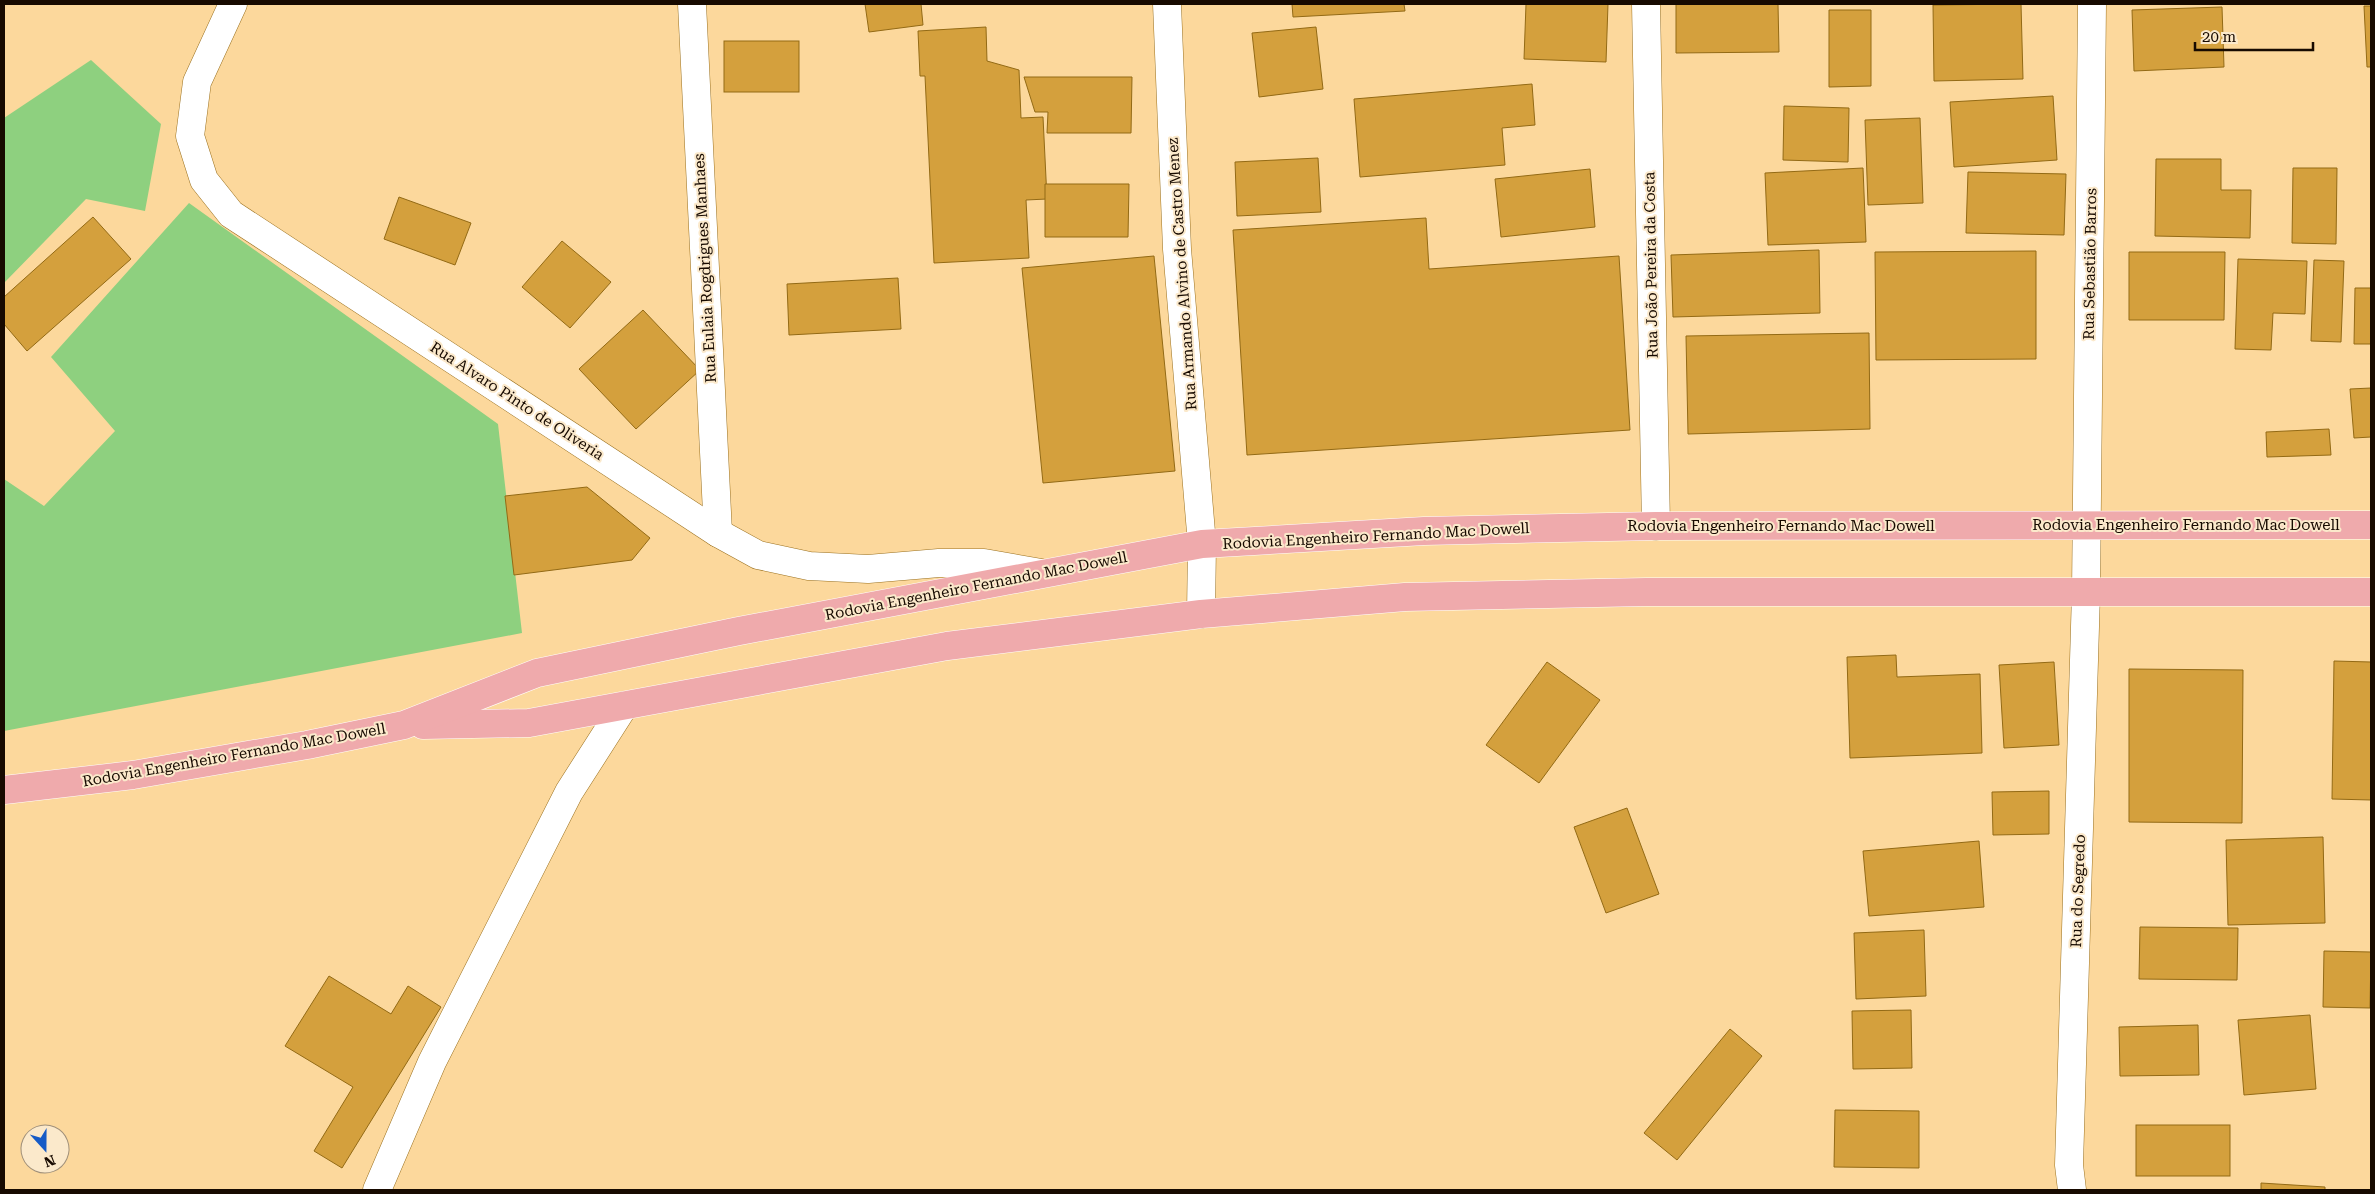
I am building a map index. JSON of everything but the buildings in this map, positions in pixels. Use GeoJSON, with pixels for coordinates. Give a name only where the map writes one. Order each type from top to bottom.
{"type":"FeatureCollection","features":[{"type":"Feature","properties":{"kind":"main road","name":"Rodovia Engenheiro Fernando Mac Dowell"},"geometry":{"type":"LineString","coordinates":[[4,790],[133,775],[307,745],[404,725],[537,673],[739,631],[1202,544],[1424,531],[1656,526],[2371,525]]}},
{"type":"Feature","properties":{"kind":"main road","name":"Rodovia Engenheiro Fernando Mac Dowell"},"geometry":{"type":"LineString","coordinates":[[404,725],[529,723],[773,676],[947,646],[1201,614],[1424,597],[1646,592],[2371,592]]}},
{"type":"Feature","properties":{"kind":"street","name":"Rua Alvaro Pinto de Oliveria"},"geometry":{"type":"LineString","coordinates":[[233,4],[197,82],[190,136],[204,180],[231,214],[718,533],[758,555],[809,566],[868,569],[939,563],[984,563],[1042,574]]}},
{"type":"Feature","properties":{"kind":"street","name":"Rua Eulaia Rogdrigues Manhaes"},"geometry":{"type":"LineString","coordinates":[[692,4],[718,533]]}},
{"type":"Feature","properties":{"kind":"street","name":"Rua Armando Alvino de Castro Menez"},"geometry":{"type":"LineString","coordinates":[[1167,4],[1177,249],[1202,544],[1201,614]]}},
{"type":"Feature","properties":{"kind":"street","name":"Rua João Pereira da Costa"},"geometry":{"type":"LineString","coordinates":[[1646,4],[1656,526]]}},
{"type":"Feature","properties":{"kind":"street","name":"Rua Sebastião Barros"},"geometry":{"type":"LineString","coordinates":[[2086,593],[2092,4]]}},
{"type":"Feature","properties":{"kind":"street","name":"Rua do Segredo"},"geometry":{"type":"LineString","coordinates":[[2072,1190],[2070,1165],[2086,593]]}},
{"type":"Feature","properties":{"kind":"street"},"geometry":{"type":"LineString","coordinates":[[377,1190],[432,1062],[569,792],[624,706]]}},
{"type":"Feature","properties":{"kind":"green space"},"geometry":{"type":"Polygon","coordinates":[[[91,60],[161,124],[145,211],[86,199],[4,283],[4,118],[91,60]]]}},
{"type":"Feature","properties":{"kind":"green space"},"geometry":{"type":"Polygon","coordinates":[[[189,203],[498,424],[522,633],[4,731],[4,479],[44,506],[115,431],[51,357],[189,203]]]}}]}
